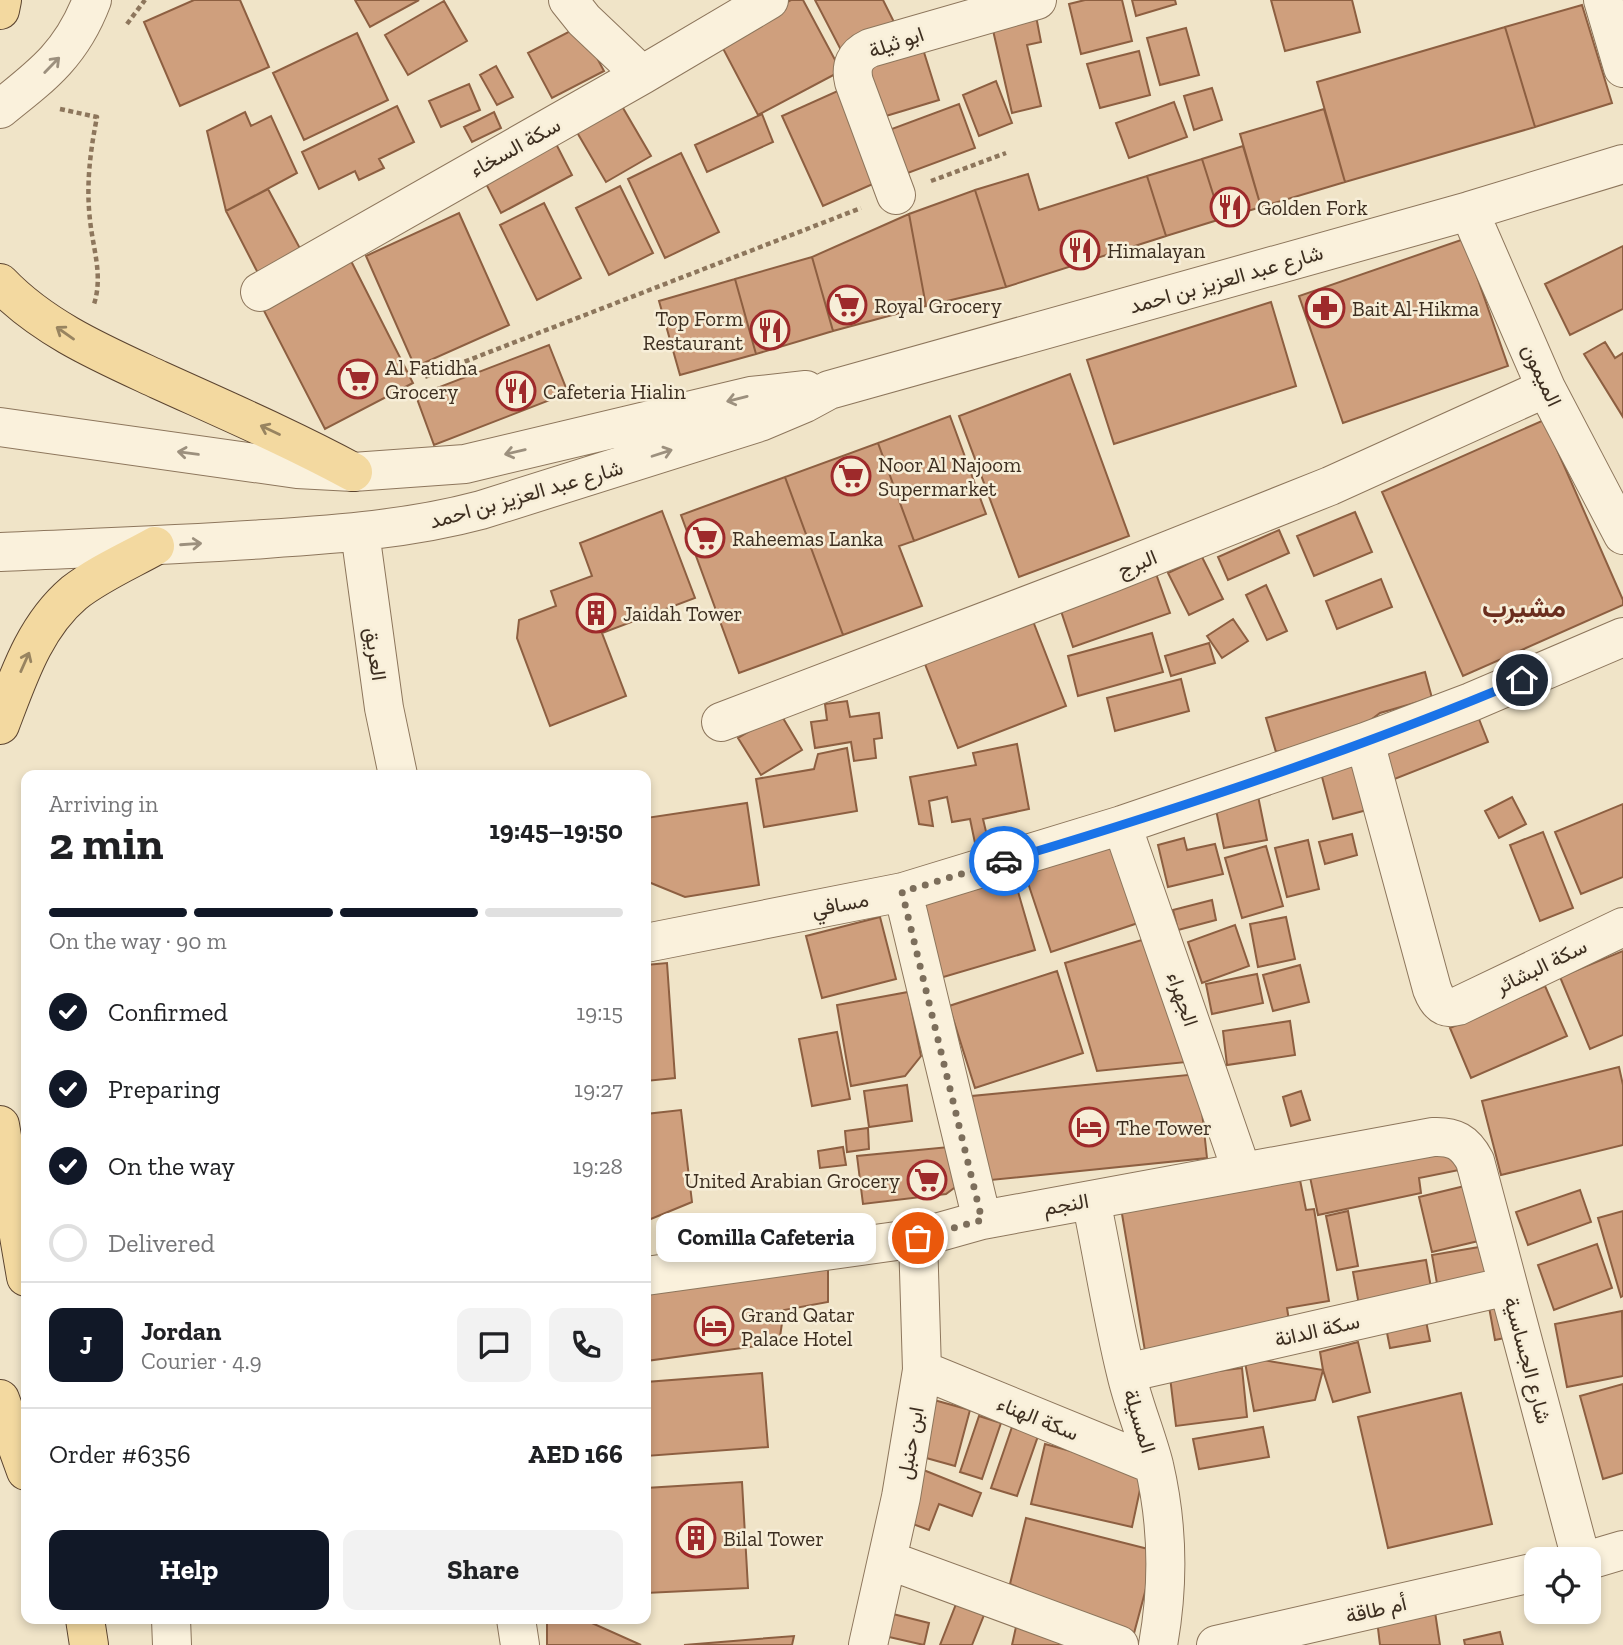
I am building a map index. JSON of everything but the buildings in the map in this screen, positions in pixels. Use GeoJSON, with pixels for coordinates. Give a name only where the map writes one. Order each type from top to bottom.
{"type":"FeatureCollection","features":[{"type":"Feature","properties":{"kind":"main road"},"geometry":{"type":"LineString","coordinates":[[0,10],[2,0]]}},
{"type":"Feature","properties":{"kind":"main road"},"geometry":{"type":"LineString","coordinates":[[0,284],[77,342],[266,427],[353,472]]}},
{"type":"Feature","properties":{"kind":"main road"},"geometry":{"type":"LineString","coordinates":[[0,725],[37,636],[61,605],[95,579],[155,546]]}},
{"type":"Feature","properties":{"kind":"main road"},"geometry":{"type":"LineString","coordinates":[[0,1124],[21,1248]]}},
{"type":"Feature","properties":{"kind":"main road"},"geometry":{"type":"LineString","coordinates":[[0,1399],[21,1457]]}},
{"type":"Feature","properties":{"kind":"main road"},"geometry":{"type":"LineString","coordinates":[[86,1624],[89,1645]]}},
{"type":"Feature","properties":{"kind":"street"},"geometry":{"type":"LineString","coordinates":[[568,0],[584,20],[642,75]]}},
{"type":"Feature","properties":{"kind":"street","name":"سكة السخاء"},"geometry":{"type":"LineString","coordinates":[[260,292],[769,0]]}},
{"type":"Feature","properties":{"kind":"street","name":"ابو ثيلة"},"geometry":{"type":"LineString","coordinates":[[895,195],[854,82],[852,74],[856,57],[870,48],[1037,0]]}},
{"type":"Feature","properties":{"kind":"street"},"geometry":{"type":"LineString","coordinates":[[1603,0],[1620,46]]}},
{"type":"Feature","properties":{"kind":"street"},"geometry":{"type":"LineString","coordinates":[[0,109],[56,63],[101,14]]}},
{"type":"Feature","properties":{"kind":"street","name":"شارع عبد العزيز بن احمد"},"geometry":{"type":"LineString","coordinates":[[0,552],[155,546],[360,532],[436,522],[760,422],[806,403],[829,390],[1469,211],[1623,164]]}},
{"type":"Feature","properties":{"kind":"street","name":"الميمون"},"geometry":{"type":"LineString","coordinates":[[1469,211],[1546,388],[1623,535]]}},
{"type":"Feature","properties":{"kind":"street","name":"البرج"},"geometry":{"type":"LineString","coordinates":[[721,722],[1109,574],[1330,486],[1546,388]]}},
{"type":"Feature","properties":{"kind":"street","name":"شارع عبد العزيز بن احمد"},"geometry":{"type":"LineString","coordinates":[[0,427],[297,468],[353,472],[465,464],[751,396],[799,390],[829,390]]}},
{"type":"Feature","properties":{"kind":"street","name":"العريق"},"geometry":{"type":"LineString","coordinates":[[360,532],[384,708],[397,770]]}},
{"type":"Feature","properties":{"kind":"street","name":"مسافي"},"geometry":{"type":"LineString","coordinates":[[651,942],[902,892],[1122,825],[1365,742],[1471,702],[1623,637]]}},
{"type":"Feature","properties":{"kind":"street","name":"سكة البشائر"},"geometry":{"type":"LineString","coordinates":[[1365,742],[1436,998],[1442,1006],[1458,1006],[1623,926]]}},
{"type":"Feature","properties":{"kind":"street","name":"الجهراء"},"geometry":{"type":"LineString","coordinates":[[1122,825],[1242,1172]]}},
{"type":"Feature","properties":{"kind":"street"},"geometry":{"type":"LineString","coordinates":[[902,892],[982,1220]]}},
{"type":"Feature","properties":{"kind":"street"},"geometry":{"type":"LineString","coordinates":[[0,1124],[21,1140]]}},
{"type":"Feature","properties":{"kind":"street","name":"النجم"},"geometry":{"type":"LineString","coordinates":[[651,1275],[918,1238],[982,1220],[1446,1136],[1460,1140],[1475,1161]]}},
{"type":"Feature","properties":{"kind":"street","name":"شارع الجساسية"},"geometry":{"type":"LineString","coordinates":[[1475,1161],[1578,1547]]}},
{"type":"Feature","properties":{"kind":"street","name":"المسيلة"},"geometry":{"type":"LineString","coordinates":[[1091,1200],[1126,1373],[1154,1465],[1164,1525],[1167,1567],[1165,1608],[1158,1645]]}},
{"type":"Feature","properties":{"kind":"street","name":"ابن حنبل"},"geometry":{"type":"LineString","coordinates":[[868,1645],[888,1560],[922,1370],[918,1238]]}},
{"type":"Feature","properties":{"kind":"street","name":"سكة الدانة"},"geometry":{"type":"LineString","coordinates":[[1126,1373],[1508,1286]]}},
{"type":"Feature","properties":{"kind":"street","name":"سكة الهناء"},"geometry":{"type":"LineString","coordinates":[[922,1370],[1154,1465]]}},
{"type":"Feature","properties":{"kind":"street"},"geometry":{"type":"LineString","coordinates":[[1601,1556],[1623,1550]]}},
{"type":"Feature","properties":{"kind":"street"},"geometry":{"type":"LineString","coordinates":[[888,1560],[1119,1645]]}},
{"type":"Feature","properties":{"kind":"street","name":"أم طاقة"},"geometry":{"type":"LineString","coordinates":[[1216,1645],[1524,1575]]}},
{"type":"Feature","properties":{"kind":"street"},"geometry":{"type":"LineString","coordinates":[[171,1624],[172,1645]]}},
{"type":"Feature","properties":{"kind":"street"},"geometry":{"type":"LineString","coordinates":[[517,1624],[520,1645]]}},
{"type":"Feature","properties":{"kind":"path"},"geometry":{"type":"LineString","coordinates":[[101,14],[132,19],[145,0]]}},
{"type":"Feature","properties":{"kind":"path"},"geometry":{"type":"LineString","coordinates":[[59,101],[55,108],[97,117],[90,151],[88,186],[98,280],[94,302],[77,342]]}},
{"type":"Feature","properties":{"kind":"path"},"geometry":{"type":"LineString","coordinates":[[425,377],[1006,153]]}},
{"type":"Feature","properties":{"kind":"way so far"},"geometry":{"type":"LineString","coordinates":[[918,1238],[982,1220],[902,892],[1004,861]]}},
{"type":"Feature","properties":{"kind":"place","name":"Golden Fork"},"geometry":{"type":"Point","coordinates":[1230,207]}},
{"type":"Feature","properties":{"kind":"place","name":"Himalayan"},"geometry":{"type":"Point","coordinates":[1080,250]}},
{"type":"Feature","properties":{"kind":"place","name":"Royal Grocery"},"geometry":{"type":"Point","coordinates":[847,305]}},
{"type":"Feature","properties":{"kind":"place","name":"Bait Al-Hikma"},"geometry":{"type":"Point","coordinates":[1325,308]}},
{"type":"Feature","properties":{"kind":"place","name":"Top Form Restaurant"},"geometry":{"type":"Point","coordinates":[770,330]}},
{"type":"Feature","properties":{"kind":"place","name":"Al Fatidha Grocery"},"geometry":{"type":"Point","coordinates":[358,379]}},
{"type":"Feature","properties":{"kind":"place","name":"Cafeteria Hialin"},"geometry":{"type":"Point","coordinates":[516,391]}},
{"type":"Feature","properties":{"kind":"place","name":"Noor Al Najoom Supermarket"},"geometry":{"type":"Point","coordinates":[851,476]}},
{"type":"Feature","properties":{"kind":"place","name":"Raheemas Lanka"},"geometry":{"type":"Point","coordinates":[705,538]}},
{"type":"Feature","properties":{"kind":"place","name":"Jaidah Tower"},"geometry":{"type":"Point","coordinates":[596,613]}},
{"type":"Feature","properties":{"kind":"place","name":"The Tower"},"geometry":{"type":"Point","coordinates":[1089,1127]}},
{"type":"Feature","properties":{"kind":"place","name":"United Arabian Grocery"},"geometry":{"type":"Point","coordinates":[927,1180]}},
{"type":"Feature","properties":{"kind":"place","name":"Comilla Cafeteria"},"geometry":{"type":"Point","coordinates":[918,1238]}},
{"type":"Feature","properties":{"kind":"place","name":"Grand Qatar Palace Hotel"},"geometry":{"type":"Point","coordinates":[714,1326]}},
{"type":"Feature","properties":{"kind":"place","name":"Bilal Tower"},"geometry":{"type":"Point","coordinates":[696,1538]}},
{"type":"Feature","properties":{"kind":"district","name":"مشيرب"},"geometry":{"type":"Point","coordinates":[1524,607]}},
{"type":"Feature","properties":{"kind":"route"},"geometry":{"type":"LineString","coordinates":[[1004,861],[1122,825],[1365,742],[1522,680]]}}]}
